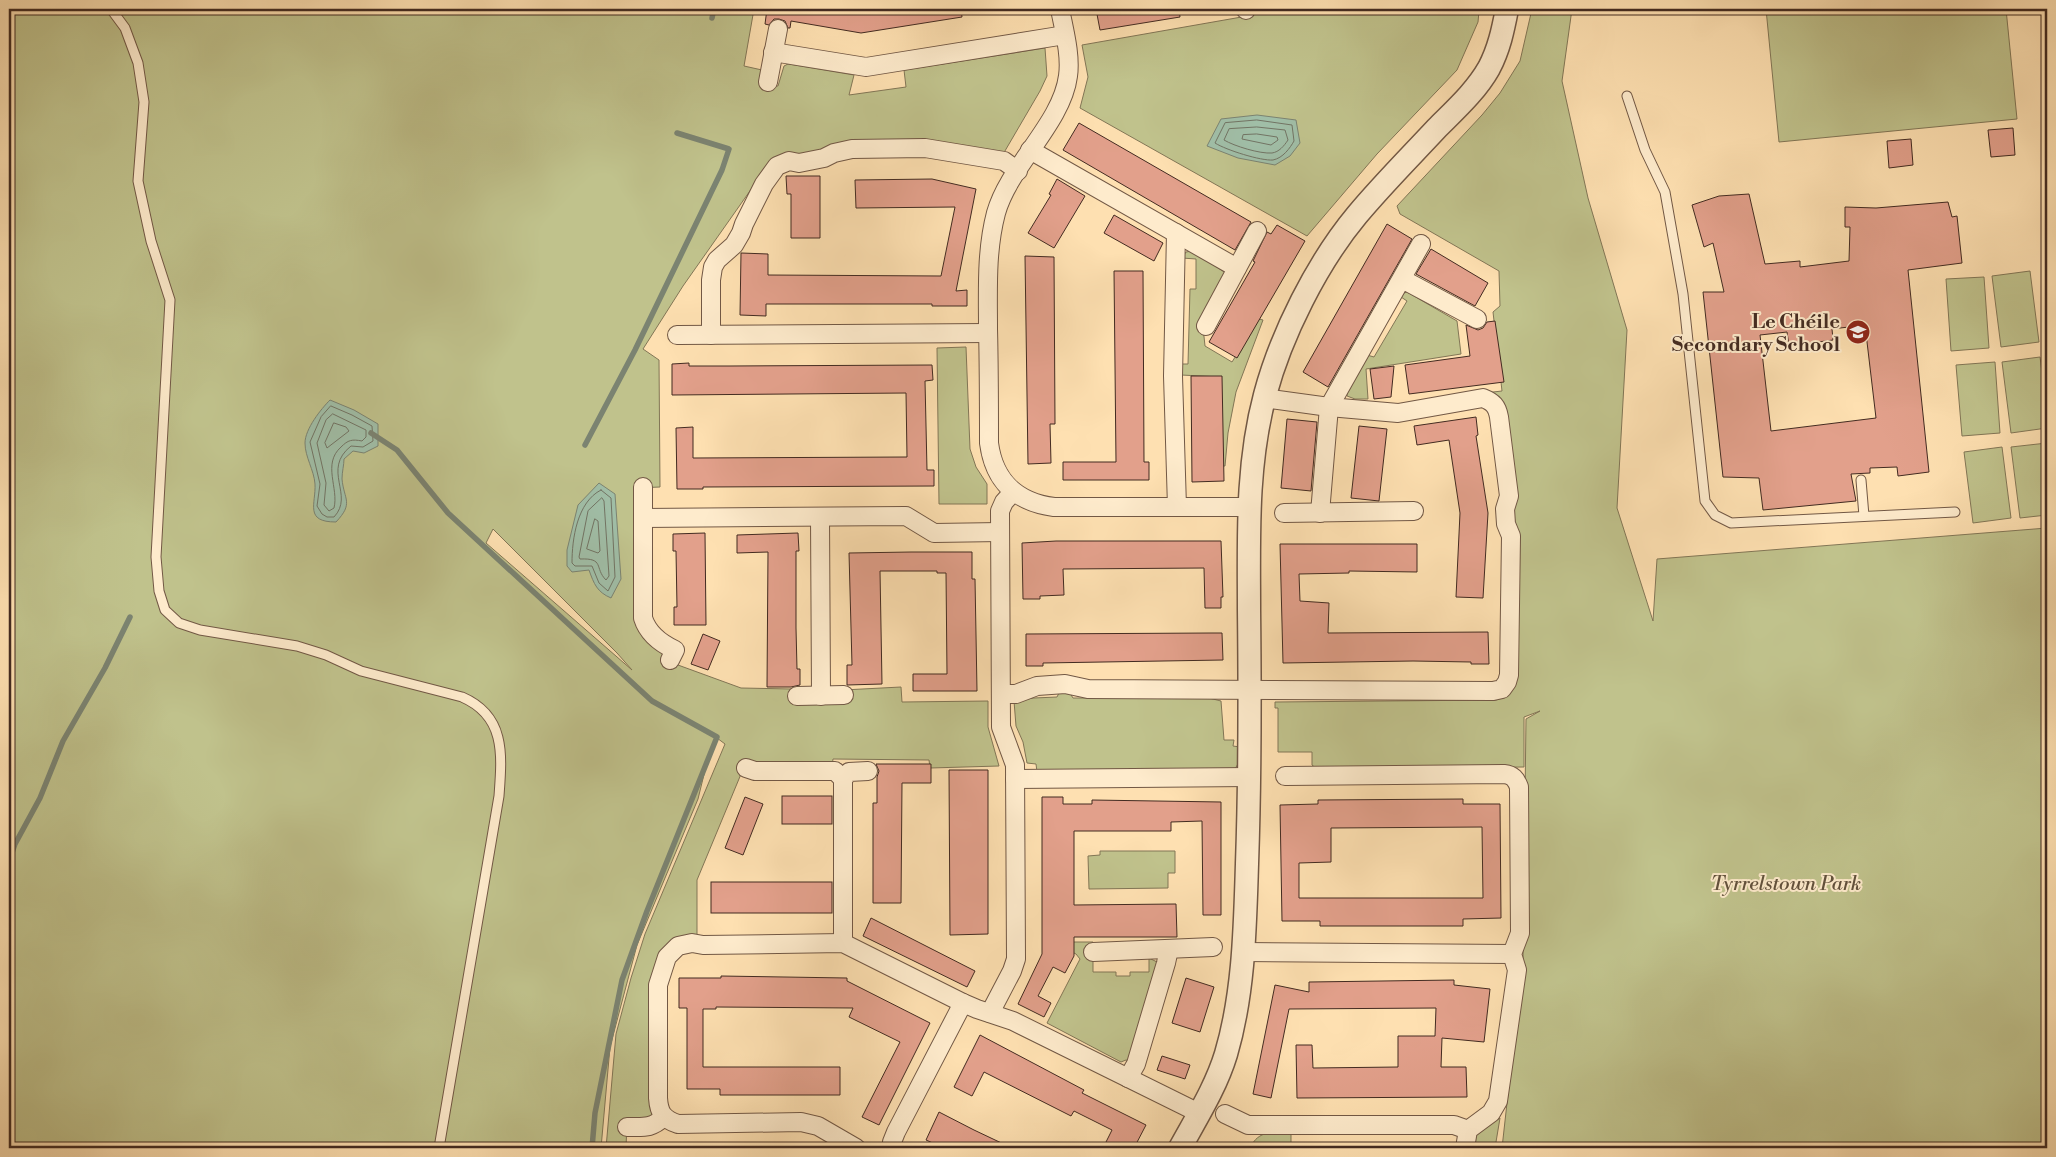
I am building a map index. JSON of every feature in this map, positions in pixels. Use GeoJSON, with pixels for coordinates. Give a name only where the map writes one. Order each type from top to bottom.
{"type":"FeatureCollection","features":[{"type":"Feature","properties":{"kind":"street"},"geometry":{"type":"LineString","coordinates":[[1060,9],[1068,58],[1068,76],[1064,95],[1018,170],[997,210],[990,240],[987,274],[991,456],[997,472],[1013,492],[1035,503],[1054,507],[1248,507]]}},
{"type":"Feature","properties":{"kind":"street"},"geometry":{"type":"LineString","coordinates":[[1180,1148],[1214,1085],[1226,1054],[1233,1022],[1243,952],[1250,777],[1248,507],[1254,450],[1264,398],[1275,360],[1292,321],[1319,270],[1356,217],[1394,173],[1474,90],[1489,68],[1501,40],[1507,9]]}},
{"type":"Feature","properties":{"kind":"street"},"geometry":{"type":"LineString","coordinates":[[768,82],[778,29]]}},
{"type":"Feature","properties":{"kind":"street"},"geometry":{"type":"LineString","coordinates":[[773,52],[866,67],[1065,35]]}},
{"type":"Feature","properties":{"kind":"street"},"geometry":{"type":"LineString","coordinates":[[711,335],[711,280],[713,267],[717,260],[734,244],[741,233],[764,184],[777,166],[789,162],[799,163],[824,158],[834,153],[852,149],[925,148],[1004,162],[1018,170]]}},
{"type":"Feature","properties":{"kind":"street"},"geometry":{"type":"LineString","coordinates":[[1030,150],[1237,268]]}},
{"type":"Feature","properties":{"kind":"street"},"geometry":{"type":"LineString","coordinates":[[1206,326],[1257,231]]}},
{"type":"Feature","properties":{"kind":"street"},"geometry":{"type":"LineString","coordinates":[[1176,233],[1173,376],[1176,507]]}},
{"type":"Feature","properties":{"kind":"street"},"geometry":{"type":"LineString","coordinates":[[1320,513],[1329,407],[1422,244]]}},
{"type":"Feature","properties":{"kind":"street"},"geometry":{"type":"LineString","coordinates":[[1402,279],[1477,319]]}},
{"type":"Feature","properties":{"kind":"street"},"geometry":{"type":"LineString","coordinates":[[677,335],[988,333]]}},
{"type":"Feature","properties":{"kind":"street"},"geometry":{"type":"LineString","coordinates":[[1001,694],[1016,694],[1037,686],[1064,684],[1088,689],[1250,691],[1493,691],[1502,689],[1507,682],[1511,546],[1505,509],[1509,496],[1497,408],[1492,402],[1483,398],[1398,414],[1264,398]]}},
{"type":"Feature","properties":{"kind":"street"},"geometry":{"type":"LineString","coordinates":[[643,487],[643,618],[646,627],[652,634],[663,644],[674,650],[670,660]]}},
{"type":"Feature","properties":{"kind":"street"},"geometry":{"type":"LineString","coordinates":[[990,1014],[1012,971],[1016,959],[1015,765],[1001,727],[1000,511],[1004,502],[1013,492]]}},
{"type":"Feature","properties":{"kind":"street"},"geometry":{"type":"LineString","coordinates":[[1284,513],[1414,511]]}},
{"type":"Feature","properties":{"kind":"street"},"geometry":{"type":"LineString","coordinates":[[643,518],[906,516],[934,533],[1000,532]]}},
{"type":"Feature","properties":{"kind":"street"},"geometry":{"type":"LineString","coordinates":[[820,517],[821,696]]}},
{"type":"Feature","properties":{"kind":"street"},"geometry":{"type":"LineString","coordinates":[[798,696],[844,695]]}},
{"type":"Feature","properties":{"kind":"street"},"geometry":{"type":"LineString","coordinates":[[746,768],[755,771],[834,771],[843,779]]}},
{"type":"Feature","properties":{"kind":"street"},"geometry":{"type":"LineString","coordinates":[[843,943],[843,779],[848,772],[868,771]]}},
{"type":"Feature","properties":{"kind":"street"},"geometry":{"type":"LineString","coordinates":[[1285,776],[1504,774],[1516,779],[1519,787],[1520,933],[1512,954],[1517,970],[1498,1101],[1492,1113],[1468,1130],[1465,1148]]}},
{"type":"Feature","properties":{"kind":"street"},"geometry":{"type":"LineString","coordinates":[[1015,779],[1250,777]]}},
{"type":"Feature","properties":{"kind":"street"},"geometry":{"type":"LineString","coordinates":[[856,1148],[809,1123],[678,1124],[664,1118],[659,1112],[658,1098],[658,985],[667,957],[678,946],[692,943],[703,945],[843,943],[963,1003],[990,1014],[1013,1020],[1199,1113]]}},
{"type":"Feature","properties":{"kind":"street"},"geometry":{"type":"LineString","coordinates":[[1093,952],[1213,947]]}},
{"type":"Feature","properties":{"kind":"street"},"geometry":{"type":"LineString","coordinates":[[1128,1078],[1136,1064],[1166,964],[1168,949]]}},
{"type":"Feature","properties":{"kind":"street"},"geometry":{"type":"LineString","coordinates":[[1243,952],[1512,954]]}},
{"type":"Feature","properties":{"kind":"street"},"geometry":{"type":"LineString","coordinates":[[894,1148],[892,1142],[896,1132],[963,1003]]}},
{"type":"Feature","properties":{"kind":"street"},"geometry":{"type":"LineString","coordinates":[[1225,1114],[1248,1125],[1454,1125],[1468,1130]]}},
{"type":"Feature","properties":{"kind":"street"},"geometry":{"type":"LineString","coordinates":[[627,1127],[649,1127],[664,1118]]}},
{"type":"Feature","properties":{"kind":"lane"},"geometry":{"type":"LineString","coordinates":[[111,9],[125,28],[138,63],[144,102],[138,182],[151,241],[170,300],[156,557],[159,592],[165,610],[179,623],[200,630],[297,646],[326,655],[361,671],[462,697],[475,702],[486,712],[495,727],[502,760],[499,796],[439,1148]]}},
{"type":"Feature","properties":{"kind":"lane"},"geometry":{"type":"LineString","coordinates":[[1627,96],[1646,150],[1665,192],[1683,294],[1705,501],[1715,515],[1731,523],[1955,512]]}},
{"type":"Feature","properties":{"kind":"lane"},"geometry":{"type":"LineString","coordinates":[[1861,480],[1864,516]]}},
{"type":"Feature","properties":{"kind":"green space"},"geometry":{"type":"Polygon","coordinates":[[[9,9],[754,9],[744,66],[762,70],[760,85],[778,86],[784,66],[788,64],[854,75],[849,95],[906,87],[904,70],[1045,48],[1047,76],[1002,156],[854,142],[777,160],[764,171],[683,286],[643,349],[659,360],[660,487],[636,488],[636,625],[640,633],[667,656],[667,661],[741,688],[843,690],[901,687],[902,702],[988,701],[988,727],[999,766],[930,768],[929,760],[833,759],[832,766],[757,765],[746,762],[697,880],[697,937],[664,950],[651,1108],[653,1117],[627,1122],[626,1148],[606,1148],[616,1034],[645,934],[725,744],[717,738],[709,754],[698,799],[637,945],[610,1047],[601,1148],[9,1148],[9,9]],[[493,529],[486,543],[632,670],[493,529]]]}},
{"type":"Feature","properties":{"kind":"green space"},"geometry":{"type":"Polygon","coordinates":[[[1252,9],[1353,9],[1355,11],[1383,14],[1424,9],[1479,11],[1478,22],[1457,70],[1377,154],[1307,236],[1080,108],[1088,77],[1082,45],[1253,15],[1252,9]]]}},
{"type":"Feature","properties":{"kind":"green space","name":"Tyrrelstown Park"},"geometry":{"type":"Polygon","coordinates":[[[1532,9],[1572,9],[1562,81],[1588,198],[1627,330],[1617,508],[1653,621],[1657,559],[2047,528],[2047,1148],[1502,1148],[1523,959],[1526,719],[1540,711],[1524,717],[1524,767],[1317,769],[1312,765],[1312,752],[1278,752],[1278,708],[1275,708],[1275,702],[1496,700],[1504,697],[1509,466],[1484,393],[1502,391],[1493,312],[1500,306],[1499,271],[1400,214],[1397,206],[1482,115],[1500,93],[1520,61],[1532,9]]]}},
{"type":"Feature","properties":{"kind":"green space"},"geometry":{"type":"Polygon","coordinates":[[[1766,9],[2006,9],[2017,119],[1779,142],[1766,9]]]}},
{"type":"Feature","properties":{"kind":"green space"},"geometry":{"type":"Polygon","coordinates":[[[1192,251],[1226,273],[1203,327],[1205,346],[1232,362],[1259,319],[1263,320],[1236,392],[1228,433],[1225,466],[1222,466],[1221,377],[1181,375],[1182,364],[1188,364],[1190,289],[1196,289],[1196,259],[1182,258],[1186,252],[1192,251]]]}},
{"type":"Feature","properties":{"kind":"green space"},"geometry":{"type":"Polygon","coordinates":[[[2030,271],[2039,342],[2001,347],[1992,276],[2030,271]]]}},
{"type":"Feature","properties":{"kind":"green space"},"geometry":{"type":"Polygon","coordinates":[[[1984,277],[1989,348],[1951,351],[1946,279],[1984,277]]]}},
{"type":"Feature","properties":{"kind":"green space"},"geometry":{"type":"Polygon","coordinates":[[[1407,292],[1457,321],[1461,354],[1366,369],[1368,399],[1355,399],[1347,396],[1347,391],[1367,355],[1374,357],[1407,301],[1398,295],[1407,292]]]}},
{"type":"Feature","properties":{"kind":"green space"},"geometry":{"type":"Polygon","coordinates":[[[966,347],[970,449],[976,467],[987,484],[987,504],[939,504],[937,348],[966,347]]]}},
{"type":"Feature","properties":{"kind":"green space"},"geometry":{"type":"Polygon","coordinates":[[[2040,357],[2047,411],[2047,428],[2011,433],[2002,362],[2040,357]]]}},
{"type":"Feature","properties":{"kind":"green space"},"geometry":{"type":"Polygon","coordinates":[[[1995,362],[2000,433],[1962,436],[1956,365],[1995,362]]]}},
{"type":"Feature","properties":{"kind":"green space"},"geometry":{"type":"Polygon","coordinates":[[[2047,443],[2047,515],[2020,518],[2011,447],[2047,443]]]}},
{"type":"Feature","properties":{"kind":"green space"},"geometry":{"type":"Polygon","coordinates":[[[2002,447],[2011,518],[1973,523],[1964,452],[2002,447]]]}},
{"type":"Feature","properties":{"kind":"green space"},"geometry":{"type":"Polygon","coordinates":[[[1061,689],[1068,690],[1073,698],[1209,698],[1221,701],[1224,740],[1234,740],[1233,746],[1240,747],[1239,762],[1235,769],[1037,772],[1036,764],[1027,763],[1023,742],[1016,726],[1014,701],[1057,697],[1061,689]]]}},
{"type":"Feature","properties":{"kind":"green space"},"geometry":{"type":"Polygon","coordinates":[[[1100,851],[1175,851],[1175,873],[1168,873],[1168,888],[1089,889],[1088,856],[1100,855],[1100,851]]]}},
{"type":"Feature","properties":{"kind":"green space"},"geometry":{"type":"Polygon","coordinates":[[[1052,942],[1093,942],[1093,972],[1116,972],[1116,976],[1130,976],[1130,972],[1149,972],[1149,958],[1159,963],[1130,1061],[1121,1062],[1047,1023],[1080,959],[1076,954],[1052,942]]]}},
{"type":"Feature","properties":{"kind":"green space"},"geometry":{"type":"Polygon","coordinates":[[[1500,1118],[1495,1148],[1470,1148],[1474,1134],[1500,1118]]]}},
{"type":"Feature","properties":{"kind":"green space"},"geometry":{"type":"Polygon","coordinates":[[[1267,1133],[1291,1133],[1291,1148],[1250,1148],[1258,1138],[1267,1133]]]}},
{"type":"Feature","properties":{"kind":"water"},"geometry":{"type":"Polygon","coordinates":[[[1257,115],[1296,120],[1300,143],[1290,156],[1275,165],[1238,158],[1207,146],[1221,119],[1257,115]]]}},
{"type":"Feature","properties":{"kind":"water"},"geometry":{"type":"Polygon","coordinates":[[[330,400],[354,410],[378,424],[378,446],[364,453],[353,451],[344,459],[342,479],[346,506],[342,516],[336,522],[319,519],[314,510],[315,484],[305,443],[311,426],[330,400]]]}},
{"type":"Feature","properties":{"kind":"water"},"geometry":{"type":"Polygon","coordinates":[[[599,483],[615,494],[621,579],[611,598],[602,593],[597,587],[589,570],[572,572],[567,566],[567,550],[578,505],[599,483]]]}},
{"type":"Feature","properties":{"kind":"building"},"geometry":{"type":"Polygon","coordinates":[[[767,9],[961,9],[962,17],[861,33],[791,21],[790,28],[788,28],[785,21],[779,19],[774,19],[769,25],[765,24],[767,9]]]}},
{"type":"Feature","properties":{"kind":"building"},"geometry":{"type":"Polygon","coordinates":[[[1096,9],[1179,9],[1180,17],[1100,30],[1096,9]]]}},
{"type":"Feature","properties":{"kind":"building"},"geometry":{"type":"Polygon","coordinates":[[[1079,123],[1251,222],[1235,250],[1063,150],[1079,123]]]}},
{"type":"Feature","properties":{"kind":"building"},"geometry":{"type":"Polygon","coordinates":[[[2013,128],[2015,155],[1991,157],[1988,130],[2013,128]]]}},
{"type":"Feature","properties":{"kind":"building"},"geometry":{"type":"Polygon","coordinates":[[[1911,139],[1913,165],[1889,168],[1887,141],[1911,139]]]}},
{"type":"Feature","properties":{"kind":"building"},"geometry":{"type":"Polygon","coordinates":[[[786,176],[820,176],[820,238],[791,238],[791,194],[787,194],[786,176]]]}},
{"type":"Feature","properties":{"kind":"building"},"geometry":{"type":"Polygon","coordinates":[[[932,179],[976,189],[956,291],[967,290],[967,306],[932,306],[932,304],[766,304],[766,316],[740,315],[741,253],[768,254],[768,275],[941,276],[955,207],[856,208],[855,180],[932,179]]]}},
{"type":"Feature","properties":{"kind":"building"},"geometry":{"type":"Polygon","coordinates":[[[1057,179],[1085,196],[1054,248],[1028,233],[1051,195],[1049,194],[1057,179]]]}},
{"type":"Feature","properties":{"kind":"building"},"geometry":{"type":"Polygon","coordinates":[[[1749,194],[1765,264],[1800,261],[1800,267],[1849,261],[1850,227],[1845,227],[1845,207],[1876,208],[1948,202],[1952,217],[1957,216],[1962,263],[1908,270],[1929,472],[1898,476],[1897,467],[1870,468],[1870,473],[1851,474],[1856,501],[1763,510],[1759,478],[1723,477],[1703,292],[1724,292],[1713,243],[1704,247],[1692,205],[1719,196],[1749,194]],[[1865,325],[1832,329],[1833,340],[1789,346],[1787,332],[1760,335],[1771,431],[1876,418],[1865,325]]]}},
{"type":"Feature","properties":{"kind":"building"},"geometry":{"type":"Polygon","coordinates":[[[1114,215],[1163,243],[1154,261],[1104,233],[1114,215]]]}},
{"type":"Feature","properties":{"kind":"building"},"geometry":{"type":"Polygon","coordinates":[[[1387,224],[1412,239],[1328,387],[1303,372],[1387,224]]]}},
{"type":"Feature","properties":{"kind":"building"},"geometry":{"type":"Polygon","coordinates":[[[1277,225],[1305,241],[1237,358],[1209,342],[1255,262],[1253,261],[1267,232],[1271,234],[1277,225]]]}},
{"type":"Feature","properties":{"kind":"building"},"geometry":{"type":"Polygon","coordinates":[[[1431,249],[1488,283],[1475,306],[1416,274],[1431,249]]]}},
{"type":"Feature","properties":{"kind":"building"},"geometry":{"type":"Polygon","coordinates":[[[1025,256],[1054,257],[1055,424],[1050,424],[1051,463],[1028,464],[1025,256]]]}},
{"type":"Feature","properties":{"kind":"building"},"geometry":{"type":"Polygon","coordinates":[[[1114,271],[1143,271],[1144,462],[1149,462],[1149,480],[1063,480],[1063,462],[1116,462],[1114,271]]]}},
{"type":"Feature","properties":{"kind":"building"},"geometry":{"type":"Polygon","coordinates":[[[1495,321],[1504,382],[1409,394],[1405,365],[1470,356],[1466,325],[1478,330],[1483,328],[1487,322],[1495,321]]]}},
{"type":"Feature","properties":{"kind":"building"},"geometry":{"type":"Polygon","coordinates":[[[689,363],[689,366],[932,365],[933,380],[925,381],[927,470],[934,470],[934,486],[703,487],[703,489],[677,489],[676,428],[693,427],[693,458],[907,457],[906,393],[672,395],[672,364],[689,363]]]}},
{"type":"Feature","properties":{"kind":"building"},"geometry":{"type":"Polygon","coordinates":[[[1394,366],[1391,397],[1374,399],[1370,369],[1394,366]]]}},
{"type":"Feature","properties":{"kind":"building"},"geometry":{"type":"Polygon","coordinates":[[[1191,376],[1222,376],[1224,481],[1192,482],[1191,376]]]}},
{"type":"Feature","properties":{"kind":"building"},"geometry":{"type":"Polygon","coordinates":[[[1476,417],[1478,435],[1476,436],[1488,513],[1483,598],[1456,597],[1460,513],[1449,440],[1417,445],[1414,426],[1476,417]]]}},
{"type":"Feature","properties":{"kind":"building"},"geometry":{"type":"Polygon","coordinates":[[[1287,419],[1317,422],[1311,491],[1281,488],[1287,419]]]}},
{"type":"Feature","properties":{"kind":"building"},"geometry":{"type":"Polygon","coordinates":[[[1359,426],[1387,429],[1379,501],[1351,498],[1359,426]]]}},
{"type":"Feature","properties":{"kind":"building"},"geometry":{"type":"Polygon","coordinates":[[[705,533],[706,625],[674,625],[674,607],[677,607],[676,551],[673,551],[673,534],[705,533]]]}},
{"type":"Feature","properties":{"kind":"building"},"geometry":{"type":"Polygon","coordinates":[[[798,533],[799,551],[796,551],[796,628],[797,669],[800,669],[800,685],[767,687],[768,552],[737,553],[737,535],[798,533]]]}},
{"type":"Feature","properties":{"kind":"building"},"geometry":{"type":"Polygon","coordinates":[[[1056,541],[1221,541],[1223,597],[1221,597],[1221,608],[1205,608],[1204,568],[1063,569],[1064,595],[1040,596],[1040,599],[1023,599],[1022,543],[1056,541]]]}},
{"type":"Feature","properties":{"kind":"building"},"geometry":{"type":"Polygon","coordinates":[[[1280,544],[1417,544],[1417,572],[1349,571],[1349,573],[1299,574],[1300,601],[1329,603],[1328,633],[1488,632],[1489,664],[1413,661],[1283,663],[1280,544]]]}},
{"type":"Feature","properties":{"kind":"building"},"geometry":{"type":"Polygon","coordinates":[[[972,552],[972,579],[975,579],[977,691],[913,691],[913,674],[947,674],[946,573],[937,573],[937,571],[880,571],[882,684],[847,685],[847,665],[852,665],[849,553],[972,552]]]}},
{"type":"Feature","properties":{"kind":"building"},"geometry":{"type":"Polygon","coordinates":[[[1222,633],[1223,660],[1043,663],[1043,666],[1026,666],[1026,634],[1222,633]]]}},
{"type":"Feature","properties":{"kind":"building"},"geometry":{"type":"Polygon","coordinates":[[[703,634],[720,641],[708,670],[691,664],[703,634]]]}},
{"type":"Feature","properties":{"kind":"building"},"geometry":{"type":"Polygon","coordinates":[[[876,764],[931,764],[931,783],[902,783],[901,903],[873,903],[873,803],[877,803],[877,777],[879,771],[876,764]]]}},
{"type":"Feature","properties":{"kind":"building"},"geometry":{"type":"Polygon","coordinates":[[[949,770],[988,770],[988,934],[950,935],[949,770]]]}},
{"type":"Feature","properties":{"kind":"building"},"geometry":{"type":"Polygon","coordinates":[[[782,796],[832,796],[832,824],[782,824],[782,796]]]}},
{"type":"Feature","properties":{"kind":"building"},"geometry":{"type":"Polygon","coordinates":[[[745,797],[763,804],[743,855],[725,848],[745,797]]]}},
{"type":"Feature","properties":{"kind":"building"},"geometry":{"type":"Polygon","coordinates":[[[1042,797],[1063,797],[1063,804],[1092,804],[1092,800],[1221,802],[1221,915],[1203,915],[1202,821],[1171,822],[1171,831],[1074,831],[1074,905],[1176,904],[1177,937],[1074,937],[1074,956],[1065,973],[1053,967],[1038,996],[1051,1003],[1044,1017],[1018,1004],[1042,954],[1042,797]]]}},
{"type":"Feature","properties":{"kind":"building"},"geometry":{"type":"Polygon","coordinates":[[[1463,799],[1463,804],[1500,804],[1501,918],[1463,919],[1463,926],[1320,926],[1320,921],[1282,921],[1280,805],[1318,804],[1318,800],[1463,799]],[[1482,827],[1331,828],[1331,862],[1299,863],[1299,898],[1483,898],[1482,827]]]}},
{"type":"Feature","properties":{"kind":"building"},"geometry":{"type":"Polygon","coordinates":[[[711,882],[832,882],[832,913],[711,913],[711,882]]]}},
{"type":"Feature","properties":{"kind":"building"},"geometry":{"type":"Polygon","coordinates":[[[871,918],[975,971],[967,987],[863,936],[871,918]]]}},
{"type":"Feature","properties":{"kind":"building"},"geometry":{"type":"Polygon","coordinates":[[[721,976],[847,978],[847,981],[930,1023],[879,1125],[862,1117],[900,1042],[849,1017],[853,1008],[716,1007],[716,1009],[703,1009],[703,1067],[840,1067],[840,1095],[720,1095],[720,1089],[687,1089],[687,1008],[679,1008],[679,978],[721,978],[721,976]]]}},
{"type":"Feature","properties":{"kind":"building"},"geometry":{"type":"Polygon","coordinates":[[[1186,978],[1214,987],[1200,1032],[1172,1023],[1186,978]]]}},
{"type":"Feature","properties":{"kind":"building"},"geometry":{"type":"Polygon","coordinates":[[[1454,980],[1454,985],[1490,989],[1484,1042],[1442,1038],[1441,1067],[1466,1067],[1467,1097],[1297,1098],[1296,1045],[1312,1045],[1313,1068],[1398,1067],[1398,1036],[1435,1036],[1436,1008],[1289,1009],[1271,1098],[1253,1094],[1275,985],[1309,992],[1309,982],[1454,980]]]}},
{"type":"Feature","properties":{"kind":"building"},"geometry":{"type":"Polygon","coordinates":[[[980,1035],[1084,1090],[1082,1093],[1146,1125],[1134,1148],[1103,1148],[1112,1130],[1074,1111],[1071,1116],[984,1072],[972,1096],[954,1087],[980,1035]]]}},
{"type":"Feature","properties":{"kind":"building"},"geometry":{"type":"Polygon","coordinates":[[[1162,1056],[1190,1065],[1185,1079],[1157,1070],[1162,1056]]]}},
{"type":"Feature","properties":{"kind":"building"},"geometry":{"type":"Polygon","coordinates":[[[939,1112],[1012,1148],[944,1148],[926,1140],[939,1112]]]}},
{"type":"Feature","properties":{"kind":"waterway"},"geometry":{"type":"LineString","coordinates":[[712,18],[714,9]]}},
{"type":"Feature","properties":{"kind":"waterway"},"geometry":{"type":"LineString","coordinates":[[585,445],[635,350],[722,170],[729,149],[677,133]]}},
{"type":"Feature","properties":{"kind":"waterway"},"geometry":{"type":"LineString","coordinates":[[371,433],[397,450],[448,513],[652,701],[717,737],[647,911],[622,980],[595,1113],[592,1148]]}},
{"type":"Feature","properties":{"kind":"waterway"},"geometry":{"type":"LineString","coordinates":[[9,862],[15,844],[40,798],[63,741],[105,668],[130,617]]}},
{"type":"Feature","properties":{"kind":"waterway"},"geometry":{"type":"LineString","coordinates":[[9,1105],[13,1148]]}},
{"type":"Feature","properties":{"kind":"place","name":"Le Chéile Secondary School"},"geometry":{"type":"Point","coordinates":[1858,332]}}]}
